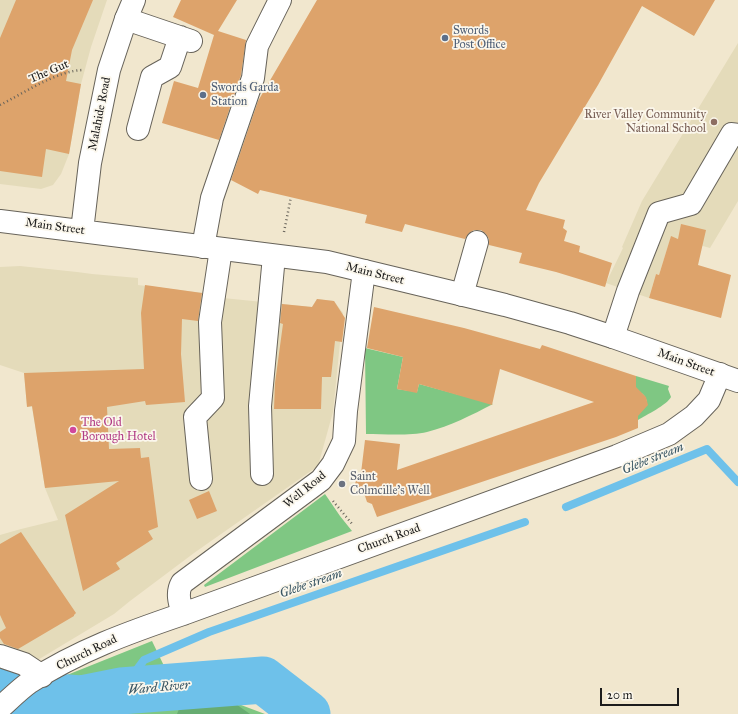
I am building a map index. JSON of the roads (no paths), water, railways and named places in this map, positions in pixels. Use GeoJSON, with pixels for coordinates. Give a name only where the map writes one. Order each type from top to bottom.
{"type":"FeatureCollection","features":[{"type":"Feature","properties":{"kind":"street"},"geometry":{"type":"LineString","coordinates":[[201,479],[195,417],[213,398],[210,322],[212,198],[253,78],[257,46],[280,0]]}},
{"type":"Feature","properties":{"kind":"street"},"geometry":{"type":"LineString","coordinates":[[130,10],[185,39],[170,67],[152,77],[138,129]]}},
{"type":"Feature","properties":{"kind":"street","name":"Malahide Road"},"geometry":{"type":"LineString","coordinates":[[82,231],[90,162],[108,70],[130,10]]}},
{"type":"Feature","properties":{"kind":"street"},"geometry":{"type":"LineString","coordinates":[[614,337],[628,291],[660,213],[691,204],[732,134],[738,135]]}},
{"type":"Feature","properties":{"kind":"street","name":"Main Street"},"geometry":{"type":"LineString","coordinates":[[0,221],[327,262],[570,323],[729,378]]}},
{"type":"Feature","properties":{"kind":"street"},"geometry":{"type":"LineString","coordinates":[[462,295],[477,242]]}},
{"type":"Feature","properties":{"kind":"street"},"geometry":{"type":"LineString","coordinates":[[262,474],[260,406],[277,256]]}},
{"type":"Feature","properties":{"kind":"street","name":"Well Road"},"geometry":{"type":"LineString","coordinates":[[183,614],[178,593],[182,583],[327,472],[344,441],[346,411],[364,271]]}},
{"type":"Feature","properties":{"kind":"street","name":"Church Road"},"geometry":{"type":"LineString","coordinates":[[0,708],[36,679],[84,652],[148,626],[617,456],[670,434],[694,416],[729,378]]}},
{"type":"Feature","properties":{"kind":"street"},"geometry":{"type":"LineString","coordinates":[[0,656],[24,664],[36,679]]}},
{"type":"Feature","properties":{"kind":"waterway","name":"Glebe stream"},"geometry":{"type":"LineString","coordinates":[[566,507],[707,449],[738,482]]}},
{"type":"Feature","properties":{"kind":"waterway","name":"Glebe stream"},"geometry":{"type":"LineString","coordinates":[[121,691],[144,660],[209,632],[525,522]]}},
{"type":"Feature","properties":{"kind":"waterway","name":"Ward River"},"geometry":{"type":"LineString","coordinates":[[0,689],[42,696],[81,699],[121,691],[263,680],[307,714]]}},
{"type":"Feature","properties":{"kind":"place","name":"Swords Post Office"},"geometry":{"type":"Point","coordinates":[445,38]}},
{"type":"Feature","properties":{"kind":"place","name":"Swords Garda Station"},"geometry":{"type":"Point","coordinates":[203,95]}},
{"type":"Feature","properties":{"kind":"place","name":"River Valley Community National School"},"geometry":{"type":"Point","coordinates":[714,122]}},
{"type":"Feature","properties":{"kind":"place","name":"The Old Borough Hotel"},"geometry":{"type":"Point","coordinates":[73,430]}},
{"type":"Feature","properties":{"kind":"place","name":"Saint Colmcille's Well"},"geometry":{"type":"Point","coordinates":[342,484]}}]}
